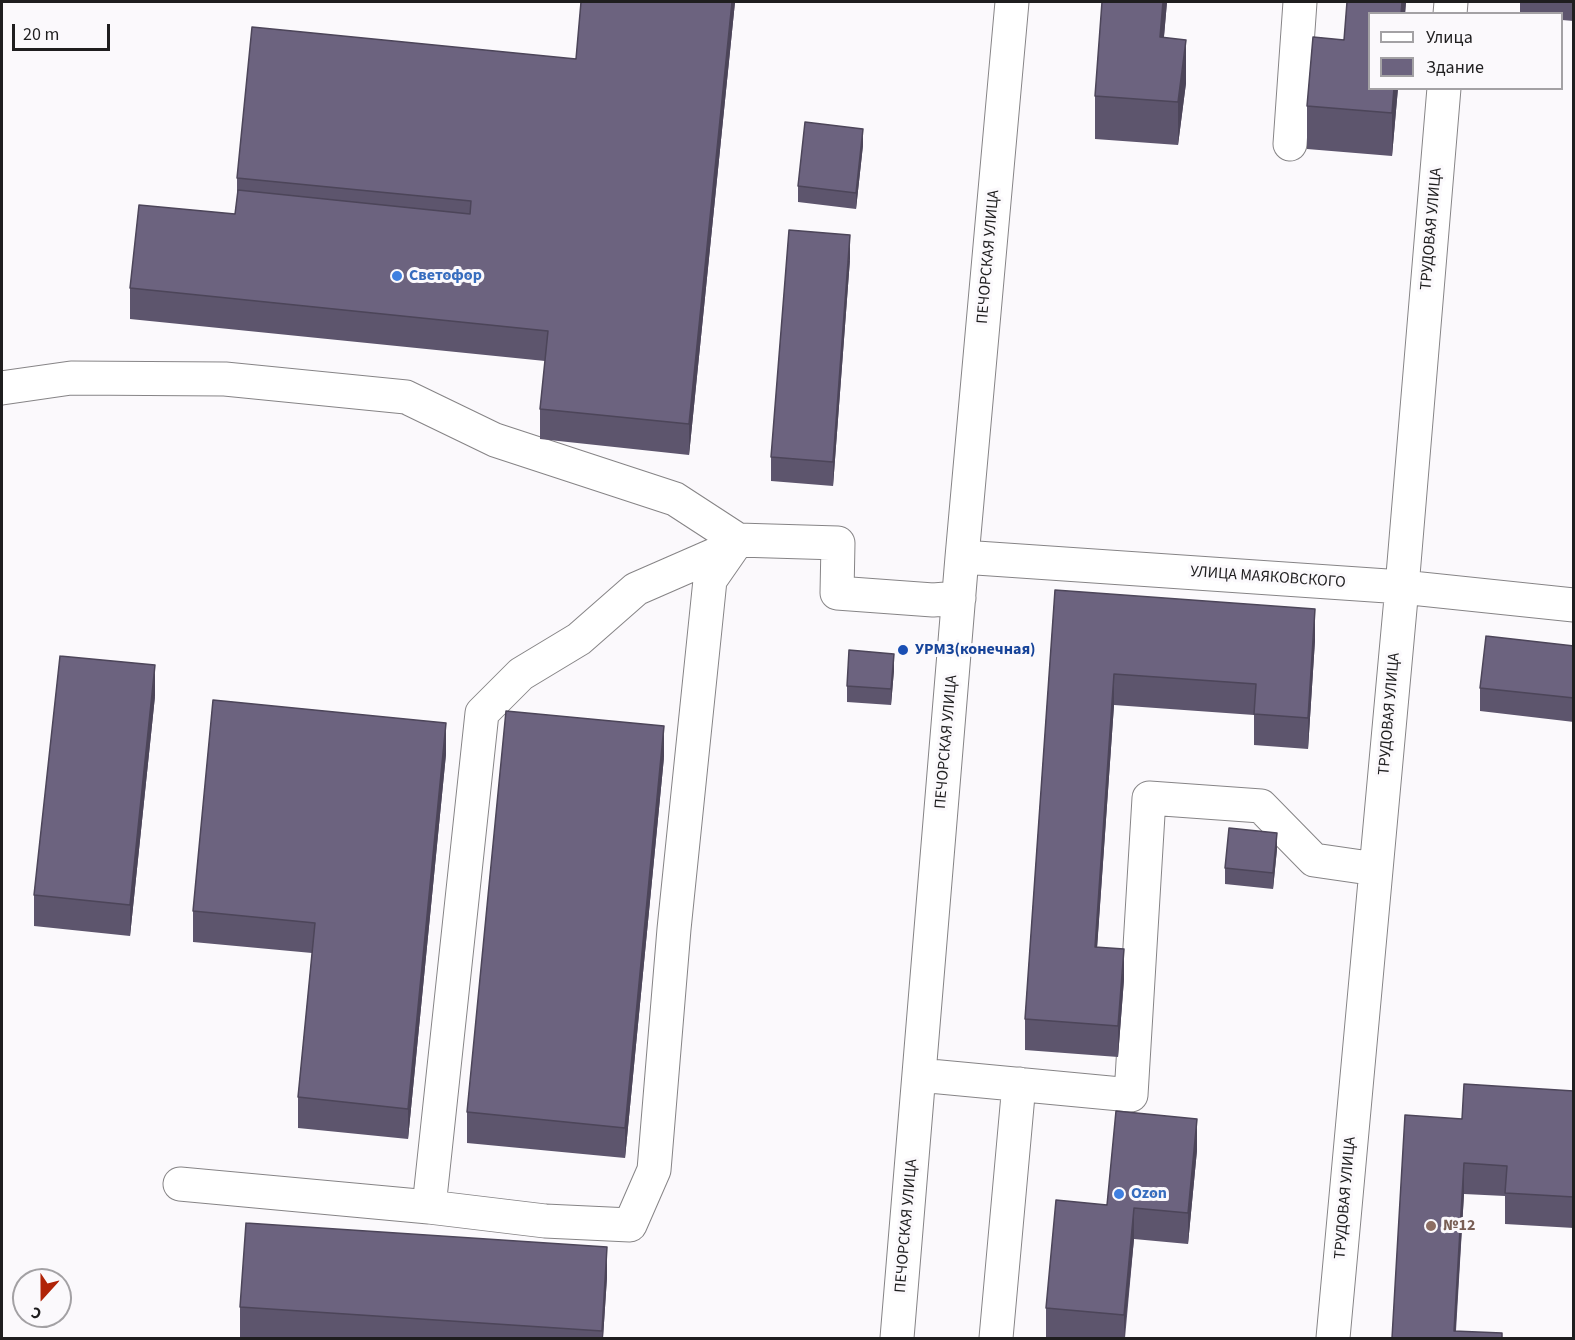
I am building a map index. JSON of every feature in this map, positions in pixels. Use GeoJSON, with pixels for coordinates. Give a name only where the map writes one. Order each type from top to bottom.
{"type":"FeatureCollection","features":[{"type":"Feature","properties":{"kind":"street","name":"ПЕЧОРСКАЯ УЛИЦА"},"geometry":{"type":"LineString","coordinates":[[897,1338],[962,557],[1012,2]]}},
{"type":"Feature","properties":{"kind":"street"},"geometry":{"type":"LineString","coordinates":[[1290,144],[1300,2]]}},
{"type":"Feature","properties":{"kind":"street","name":"ТРУДОВАЯ УЛИЦА"},"geometry":{"type":"LineString","coordinates":[[1333,1338],[1402,587],[1444,90]]}},
{"type":"Feature","properties":{"kind":"street"},"geometry":{"type":"LineString","coordinates":[[2,388],[71,378],[225,379],[406,397],[495,440],[675,499],[738,540],[838,543],[837,593],[933,600],[959,598]]}},
{"type":"Feature","properties":{"kind":"street"},"geometry":{"type":"LineString","coordinates":[[180,1184],[429,1207],[545,1221],[630,1225],[654,1170],[674,929],[710,580],[738,540]]}},
{"type":"Feature","properties":{"kind":"street"},"geometry":{"type":"LineString","coordinates":[[429,1207],[482,713],[521,674],[579,639],[636,589],[723,551],[738,540]]}},
{"type":"Feature","properties":{"kind":"street","name":"УЛИЦА МАЯКОВСКОГО"},"geometry":{"type":"LineString","coordinates":[[962,557],[1402,587],[1574,604]]}},
{"type":"Feature","properties":{"kind":"street"},"geometry":{"type":"LineString","coordinates":[[919,1075],[1131,1095],[1149,798],[1261,806],[1314,860],[1376,869]]}},
{"type":"Feature","properties":{"kind":"street"},"geometry":{"type":"LineString","coordinates":[[996,1338],[1018,1084]]}},
{"type":"Feature","properties":{"kind":"building"},"geometry":{"type":"Polygon","coordinates":[[[581,2],[732,2],[689,424],[540,409],[548,331],[130,288],[139,205],[235,214],[238,190],[470,214],[471,201],[237,178],[252,27],[576,59],[581,2]]]}},
{"type":"Feature","properties":{"kind":"building"},"geometry":{"type":"Polygon","coordinates":[[[1102,2],[1163,2],[1160,37],[1186,40],[1178,102],[1095,96],[1102,2]]]}},
{"type":"Feature","properties":{"kind":"building"},"geometry":{"type":"Polygon","coordinates":[[[1347,2],[1402,2],[1401,12],[1368,12],[1368,90],[1394,90],[1392,113],[1307,106],[1313,37],[1344,40],[1347,2]]]}},
{"type":"Feature","properties":{"kind":"building"},"geometry":{"type":"Polygon","coordinates":[[[805,122],[863,129],[856,193],[798,186],[805,122]]]}},
{"type":"Feature","properties":{"kind":"building"},"geometry":{"type":"Polygon","coordinates":[[[789,230],[850,235],[833,462],[771,457],[789,230]]]}},
{"type":"Feature","properties":{"kind":"building"},"geometry":{"type":"Polygon","coordinates":[[[1055,590],[1315,609],[1308,718],[1254,714],[1256,684],[1114,674],[1095,947],[1124,949],[1118,1026],[1025,1019],[1055,590]]]}},
{"type":"Feature","properties":{"kind":"building"},"geometry":{"type":"Polygon","coordinates":[[[1486,636],[1574,646],[1574,698],[1480,688],[1486,636]]]}},
{"type":"Feature","properties":{"kind":"building"},"geometry":{"type":"Polygon","coordinates":[[[849,650],[894,654],[891,689],[847,686],[849,650]]]}},
{"type":"Feature","properties":{"kind":"building"},"geometry":{"type":"Polygon","coordinates":[[[60,656],[155,665],[130,905],[34,895],[60,656]]]}},
{"type":"Feature","properties":{"kind":"building"},"geometry":{"type":"Polygon","coordinates":[[[213,700],[446,723],[408,1109],[298,1097],[315,923],[193,911],[213,700]]]}},
{"type":"Feature","properties":{"kind":"building"},"geometry":{"type":"Polygon","coordinates":[[[506,711],[664,726],[625,1128],[467,1112],[506,711]]]}},
{"type":"Feature","properties":{"kind":"building"},"geometry":{"type":"Polygon","coordinates":[[[1229,828],[1277,833],[1273,873],[1225,868],[1229,828]]]}},
{"type":"Feature","properties":{"kind":"building","name":"№12"},"geometry":{"type":"Polygon","coordinates":[[[1464,1084],[1574,1091],[1574,1197],[1505,1193],[1507,1166],[1464,1163],[1454,1331],[1502,1333],[1502,1338],[1392,1338],[1405,1115],[1462,1119],[1464,1084]]]}},
{"type":"Feature","properties":{"kind":"building"},"geometry":{"type":"Polygon","coordinates":[[[1116,1111],[1197,1119],[1188,1213],[1134,1208],[1124,1315],[1046,1308],[1056,1200],[1107,1205],[1116,1111]]]}},
{"type":"Feature","properties":{"kind":"building"},"geometry":{"type":"Polygon","coordinates":[[[246,1223],[607,1247],[602,1331],[240,1307],[246,1223]]]}},
{"type":"Feature","properties":{"kind":"place","name":"Светофор"},"geometry":{"type":"Point","coordinates":[397,276]}},
{"type":"Feature","properties":{"kind":"place","name":"УРМЗ(конечная)"},"geometry":{"type":"Point","coordinates":[903,650]}},
{"type":"Feature","properties":{"kind":"place","name":"Ozon"},"geometry":{"type":"Point","coordinates":[1119,1194]}},
{"type":"Feature","properties":{"kind":"place","name":"№12"},"geometry":{"type":"Point","coordinates":[1431,1226]}}]}
